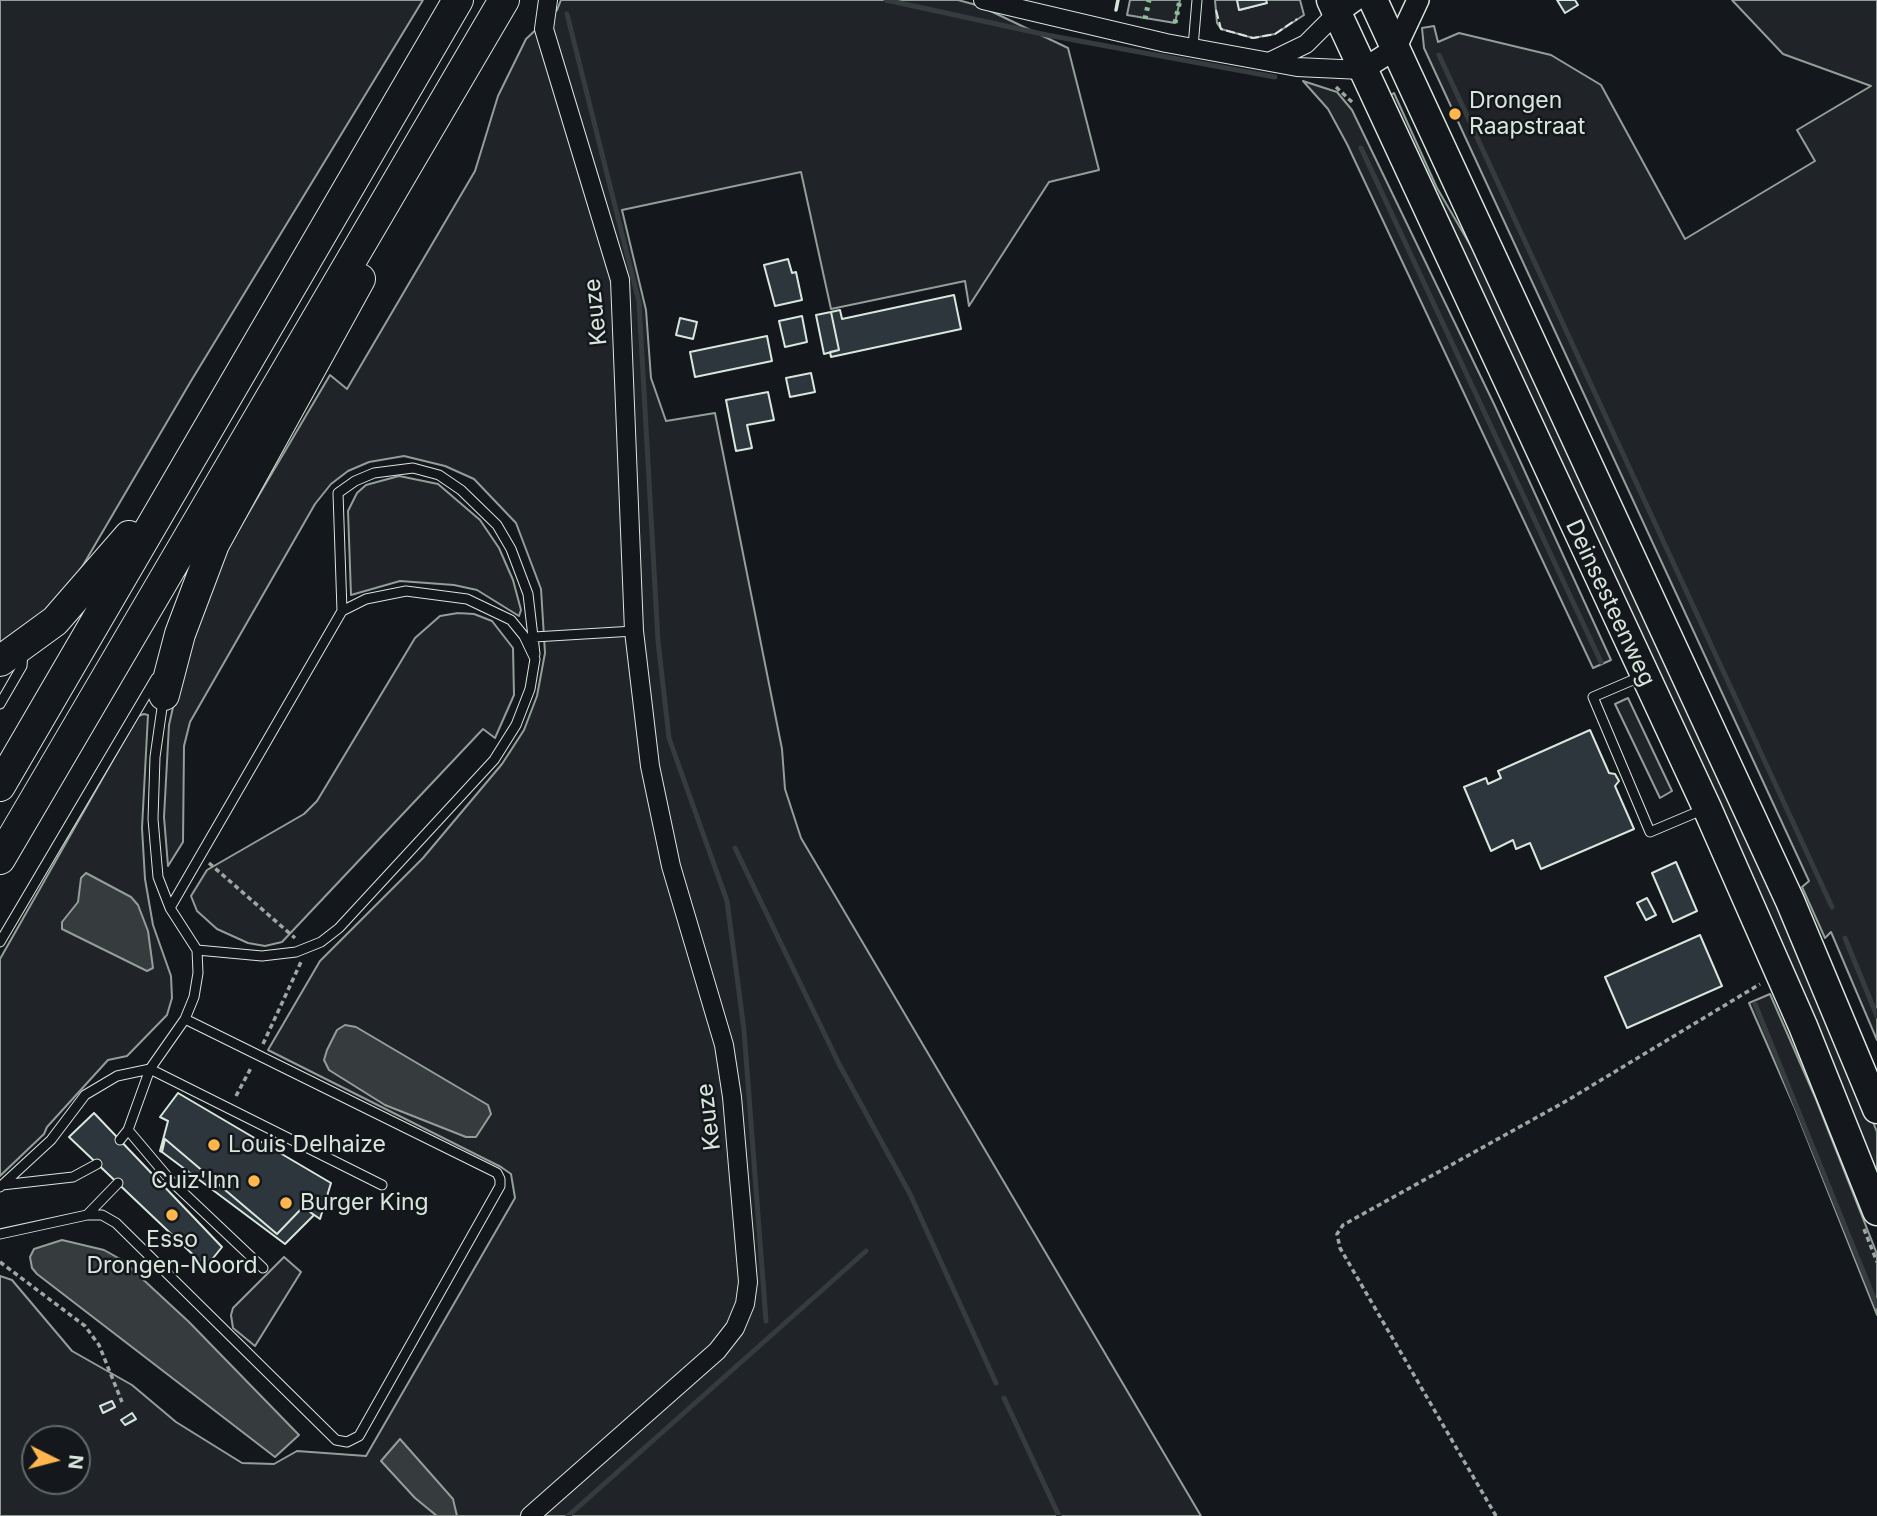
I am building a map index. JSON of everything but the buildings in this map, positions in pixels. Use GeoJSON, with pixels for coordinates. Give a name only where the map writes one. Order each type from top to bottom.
{"type":"FeatureCollection","features":[{"type":"Feature","properties":{"kind":"highway"},"geometry":{"type":"LineString","coordinates":[[0,786],[458,0]]}},
{"type":"Feature","properties":{"kind":"highway"},"geometry":{"type":"LineString","coordinates":[[0,859],[504,0]]}},
{"type":"Feature","properties":{"kind":"highway","name":"Deinsesteenweg"},"geometry":{"type":"LineString","coordinates":[[1373,0],[1790,901],[1877,1110]]}},
{"type":"Feature","properties":{"kind":"highway","name":"Deinsesteenweg"},"geometry":{"type":"LineString","coordinates":[[1341,4],[1362,70],[1707,808],[1780,973],[1877,1211]]}},
{"type":"Feature","properties":{"kind":"highway"},"geometry":{"type":"LineString","coordinates":[[164,695],[180,634],[214,544],[345,311],[443,103]]}},
{"type":"Feature","properties":{"kind":"highway"},"geometry":{"type":"LineString","coordinates":[[11,655],[55,621],[91,583],[132,531],[173,490]]}},
{"type":"Feature","properties":{"kind":"street","name":"Keuze"},"geometry":{"type":"LineString","coordinates":[[530,1516],[717,1351],[735,1328],[745,1304],[748,1282],[734,1111],[724,1045],[671,866],[658,808],[634,631],[620,280],[544,29],[548,0]]}},
{"type":"Feature","properties":{"kind":"street"},"geometry":{"type":"LineString","coordinates":[[983,0],[1095,29],[1297,66],[1362,70],[1395,49],[1418,0]]}},
{"type":"Feature","properties":{"kind":"street"},"geometry":{"type":"LineString","coordinates":[[1271,61],[1306,44],[1341,4]]}},
{"type":"Feature","properties":{"kind":"lane"},"geometry":{"type":"LineString","coordinates":[[1193,47],[1198,0]]}},
{"type":"Feature","properties":{"kind":"lane"},"geometry":{"type":"LineString","coordinates":[[170,908],[342,611],[338,493],[355,481],[374,474],[413,468],[439,475],[461,490],[497,525],[511,549],[528,594],[535,659],[530,689],[516,725],[494,760],[339,928],[321,942],[300,950],[262,956],[197,950]]}},
{"type":"Feature","properties":{"kind":"lane"},"geometry":{"type":"LineString","coordinates":[[342,611],[366,599],[406,591],[467,599],[511,620],[524,636],[535,659]]}},
{"type":"Feature","properties":{"kind":"lane"},"geometry":{"type":"LineString","coordinates":[[534,637],[634,631]]}},
{"type":"Feature","properties":{"kind":"lane"},"geometry":{"type":"LineString","coordinates":[[0,942],[180,634]]}},
{"type":"Feature","properties":{"kind":"lane"},"geometry":{"type":"LineString","coordinates":[[0,704],[22,666],[11,655]]}},
{"type":"Feature","properties":{"kind":"lane"},"geometry":{"type":"LineString","coordinates":[[1643,676],[1593,697],[1650,832],[1707,808]]}},
{"type":"Feature","properties":{"kind":"lane"},"geometry":{"type":"LineString","coordinates":[[121,1140],[128,1130],[149,1069],[185,1019],[198,973],[197,950],[170,908],[158,877],[153,819],[155,757],[164,695]]}},
{"type":"Feature","properties":{"kind":"lane"},"geometry":{"type":"LineString","coordinates":[[0,1234],[86,1215],[102,1215],[117,1223],[336,1440],[347,1442],[359,1436],[500,1185],[500,1179],[497,1173],[185,1019]]}},
{"type":"Feature","properties":{"kind":"lane"},"geometry":{"type":"LineString","coordinates":[[1,1186],[51,1140],[85,1095],[117,1076],[149,1069],[382,1185]]}},
{"type":"Feature","properties":{"kind":"lane"},"geometry":{"type":"LineString","coordinates":[[128,1130],[171,1181],[263,1268]]}},
{"type":"Feature","properties":{"kind":"lane"},"geometry":{"type":"LineString","coordinates":[[139,1161],[147,1153]]}},
{"type":"Feature","properties":{"kind":"lane"},"geometry":{"type":"LineString","coordinates":[[1,1186],[74,1177],[97,1164]]}},
{"type":"Feature","properties":{"kind":"lane"},"geometry":{"type":"LineString","coordinates":[[86,1215],[118,1183]]}},
{"type":"Feature","properties":{"kind":"path"},"geometry":{"type":"LineString","coordinates":[[198,857],[216,868],[292,934],[300,950],[300,967],[229,1109]]}},
{"type":"Feature","properties":{"kind":"path"},"geometry":{"type":"LineString","coordinates":[[1496,1516],[1340,1248],[1337,1234],[1343,1225],[1580,1093],[1652,1051],[1657,1044],[1780,973]]}},
{"type":"Feature","properties":{"kind":"path"},"geometry":{"type":"LineString","coordinates":[[0,1262],[85,1326],[99,1345],[122,1402]]}},
{"type":"Feature","properties":{"kind":"shaded area"},"geometry":{"type":"Polygon","coordinates":[[[0,0],[423,0],[191,381],[82,567],[41,624],[0,650],[0,0]]]}},
{"type":"Feature","properties":{"kind":"shaded area"},"geometry":{"type":"Polygon","coordinates":[[[561,0],[958,0],[980,6],[1068,48],[1099,170],[1049,182],[969,306],[965,281],[831,309],[801,172],[622,210],[646,310],[651,378],[666,421],[715,413],[782,749],[785,789],[801,838],[1201,1516],[0,1516],[0,1276],[12,1280],[72,1351],[132,1385],[176,1422],[242,1463],[274,1464],[297,1451],[366,1456],[515,1198],[511,1174],[501,1167],[268,1050],[320,961],[423,858],[502,764],[524,730],[537,696],[545,653],[541,589],[516,523],[474,479],[445,466],[404,456],[369,462],[348,471],[331,484],[315,504],[190,722],[184,746],[183,842],[168,866],[164,817],[169,725],[181,672],[223,556],[330,375],[347,389],[475,171],[498,96],[526,39],[557,10],[561,0]]]}},
{"type":"Feature","properties":{"kind":"shaded area"},"geometry":{"type":"Polygon","coordinates":[[[1130,0],[1180,0],[1175,23],[1127,15],[1130,0]]]}},
{"type":"Feature","properties":{"kind":"shaded area"},"geometry":{"type":"Polygon","coordinates":[[[1215,0],[1237,0],[1240,10],[1266,3],[1266,0],[1300,0],[1304,15],[1275,34],[1253,38],[1221,29],[1217,23],[1215,0]]]}},
{"type":"Feature","properties":{"kind":"shaded area"},"geometry":{"type":"Polygon","coordinates":[[[1732,0],[1877,0],[1877,1040],[1831,932],[1825,938],[1802,887],[1809,881],[1424,48],[1422,28],[1434,26],[1438,42],[1459,33],[1551,55],[1601,85],[1685,239],[1815,161],[1797,130],[1871,86],[1783,54],[1732,0]]]}},
{"type":"Feature","properties":{"kind":"shaded area"},"geometry":{"type":"Polygon","coordinates":[[[1303,81],[1337,92],[1352,110],[1494,404],[1611,660],[1593,668],[1347,144],[1328,109],[1303,81]]]}},
{"type":"Feature","properties":{"kind":"shaded area"},"geometry":{"type":"Polygon","coordinates":[[[1394,93],[1437,188],[1493,284],[1848,1060],[1877,1132],[1877,1177],[1389,96],[1394,93]]]}},
{"type":"Feature","properties":{"kind":"shaded area"},"geometry":{"type":"Polygon","coordinates":[[[399,476],[438,484],[480,520],[499,548],[513,580],[521,610],[519,616],[477,590],[454,585],[400,581],[351,595],[348,511],[357,493],[366,485],[399,476]]]}},
{"type":"Feature","properties":{"kind":"shaded area"},"geometry":{"type":"Polygon","coordinates":[[[474,614],[492,621],[513,648],[514,695],[495,738],[483,729],[282,942],[265,946],[248,943],[217,929],[197,911],[191,896],[207,870],[304,814],[317,801],[415,638],[440,616],[474,614]]]}},
{"type":"Feature","properties":{"kind":"shaded area"},"geometry":{"type":"Polygon","coordinates":[[[1628,698],[1672,791],[1660,798],[1615,704],[1628,698]]]}},
{"type":"Feature","properties":{"kind":"shaded area"},"geometry":{"type":"Polygon","coordinates":[[[148,715],[142,828],[145,879],[153,925],[171,976],[172,998],[167,1015],[127,1056],[108,1060],[47,1127],[44,1134],[0,1176],[0,959],[138,716],[148,715]]]}},
{"type":"Feature","properties":{"kind":"shaded area"},"geometry":{"type":"Polygon","coordinates":[[[86,873],[131,897],[138,905],[148,931],[153,968],[147,971],[62,929],[62,922],[78,902],[81,878],[86,873]]]}},
{"type":"Feature","properties":{"kind":"shaded area"},"geometry":{"type":"Polygon","coordinates":[[[1770,994],[1815,1097],[1877,1254],[1877,1315],[1794,1106],[1749,1003],[1770,994]]]}},
{"type":"Feature","properties":{"kind":"shaded area"},"geometry":{"type":"Polygon","coordinates":[[[345,1025],[356,1027],[488,1105],[491,1114],[476,1137],[466,1137],[385,1105],[329,1070],[324,1060],[327,1050],[337,1030],[345,1025]]]}},
{"type":"Feature","properties":{"kind":"shaded area"},"geometry":{"type":"Polygon","coordinates":[[[62,1240],[104,1250],[122,1260],[189,1322],[299,1435],[275,1457],[37,1274],[32,1268],[30,1257],[34,1249],[62,1240]]]}},
{"type":"Feature","properties":{"kind":"shaded area"},"geometry":{"type":"Polygon","coordinates":[[[284,1257],[301,1272],[255,1346],[233,1328],[233,1308],[284,1257]]]}},
{"type":"Feature","properties":{"kind":"shaded area"},"geometry":{"type":"Polygon","coordinates":[[[400,1439],[453,1499],[457,1516],[437,1516],[415,1498],[381,1461],[400,1439]]]}},
{"type":"Feature","properties":{"kind":"waterway"},"geometry":{"type":"LineString","coordinates":[[886,0],[1047,35],[1275,77]]}},
{"type":"Feature","properties":{"kind":"waterway"},"geometry":{"type":"LineString","coordinates":[[567,14],[639,302],[658,641],[669,738],[727,901],[744,1030],[766,1321]]}},
{"type":"Feature","properties":{"kind":"waterway"},"geometry":{"type":"LineString","coordinates":[[1439,55],[1832,907]]}},
{"type":"Feature","properties":{"kind":"waterway"},"geometry":{"type":"LineString","coordinates":[[1361,148],[1601,662]]}},
{"type":"Feature","properties":{"kind":"waterway"},"geometry":{"type":"LineString","coordinates":[[735,848],[839,1064],[910,1194],[996,1383]]}},
{"type":"Feature","properties":{"kind":"waterway"},"geometry":{"type":"LineString","coordinates":[[1845,938],[1877,1016]]}},
{"type":"Feature","properties":{"kind":"waterway"},"geometry":{"type":"LineString","coordinates":[[1755,1004],[1877,1306]]}},
{"type":"Feature","properties":{"kind":"waterway"},"geometry":{"type":"LineString","coordinates":[[568,1516],[866,1251]]}},
{"type":"Feature","properties":{"kind":"waterway"},"geometry":{"type":"LineString","coordinates":[[1004,1398],[1059,1516]]}},
{"type":"Feature","properties":{"kind":"hedge"},"geometry":{"type":"LineString","coordinates":[[1145,19],[1149,0]]}},
{"type":"Feature","properties":{"kind":"hedge"},"geometry":{"type":"LineString","coordinates":[[1175,23],[1180,0]]}},
{"type":"Feature","properties":{"kind":"fence"},"geometry":{"type":"LineString","coordinates":[[1216,10],[1221,29],[1253,38],[1275,34],[1297,19]]}},
{"type":"Feature","properties":{"kind":"wall"},"geometry":{"type":"LineString","coordinates":[[1116,10],[1118,0]]}},
{"type":"Feature","properties":{"kind":"place","name":"Drongen Raapstraat"},"geometry":{"type":"Point","coordinates":[1455,114]}},
{"type":"Feature","properties":{"kind":"place","name":"Louis Delhaize"},"geometry":{"type":"Point","coordinates":[214,1145]}},
{"type":"Feature","properties":{"kind":"place","name":"Cuiz'Inn"},"geometry":{"type":"Point","coordinates":[254,1181]}},
{"type":"Feature","properties":{"kind":"place","name":"Burger King"},"geometry":{"type":"Point","coordinates":[286,1203]}},
{"type":"Feature","properties":{"kind":"place","name":"Esso Drongen-Noord"},"geometry":{"type":"Point","coordinates":[172,1215]}}]}
